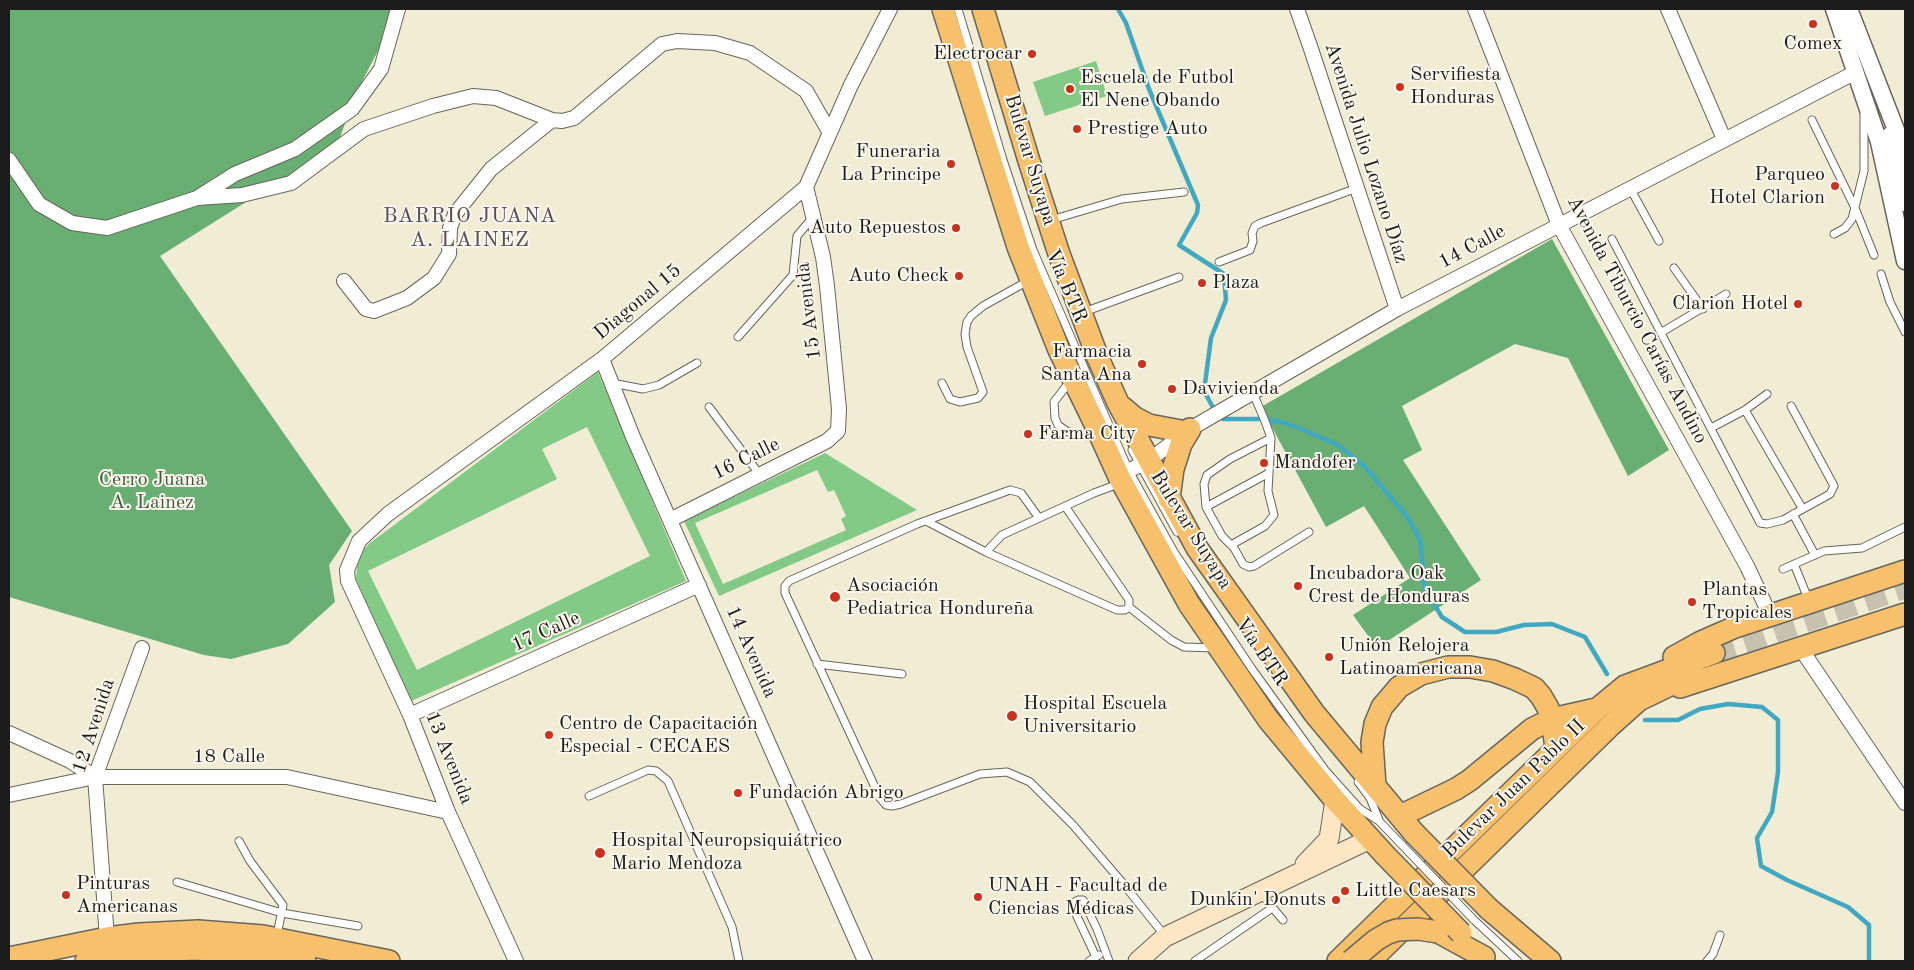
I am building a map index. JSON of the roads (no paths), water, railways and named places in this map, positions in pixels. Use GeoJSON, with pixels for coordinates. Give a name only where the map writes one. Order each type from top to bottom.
{"type":"FeatureCollection","features":[{"type":"Feature","properties":{"kind":"main road","name":"Bulevar Suyapa"},"geometry":{"type":"LineString","coordinates":[[944,9],[1015,238],[1059,350],[1101,436],[1131,471],[1169,500],[1197,548],[1314,713],[1376,786],[1383,825],[1474,920],[1514,931],[1550,961]]}},
{"type":"Feature","properties":{"kind":"main road","name":"Bulevar Suyapa"},"geometry":{"type":"LineString","coordinates":[[983,9],[1048,220],[1117,410],[1131,471],[1189,604],[1268,719],[1335,800],[1383,825],[1474,920],[1486,959]]}},
{"type":"Feature","properties":{"kind":"main road"},"geometry":{"type":"LineString","coordinates":[[1117,410],[1148,425],[1188,430],[1181,444],[1173,469],[1169,500]]}},
{"type":"Feature","properties":{"kind":"main road"},"geometry":{"type":"LineString","coordinates":[[1632,693],[1701,642],[1770,614],[1905,571]]}},
{"type":"Feature","properties":{"kind":"main road"},"geometry":{"type":"LineString","coordinates":[[1632,693],[1801,649],[1905,614]]}},
{"type":"Feature","properties":{"kind":"main road","name":"Bulevar Juan Pablo II"},"geometry":{"type":"LineString","coordinates":[[1338,961],[1597,709],[1716,658]]}},
{"type":"Feature","properties":{"kind":"main road"},"geometry":{"type":"LineString","coordinates":[[1376,786],[1372,742],[1375,724],[1382,708],[1399,687],[1421,674],[1448,667],[1470,667],[1493,671],[1534,688],[1541,696],[1552,719],[1556,748]]}},
{"type":"Feature","properties":{"kind":"main road","name":"Bulevar Juan Pablo II"},"geometry":{"type":"LineString","coordinates":[[1370,961],[1611,725],[1632,693]]}},
{"type":"Feature","properties":{"kind":"main road"},"geometry":{"type":"LineString","coordinates":[[1139,961],[1165,937],[1295,874],[1351,850],[1383,825],[1456,789],[1470,780],[1532,729],[1552,719],[1597,709]]}},
{"type":"Feature","properties":{"kind":"main road"},"geometry":{"type":"LineString","coordinates":[[1295,874],[1329,839],[1335,800]]}},
{"type":"Feature","properties":{"kind":"main road"},"geometry":{"type":"LineString","coordinates":[[1351,961],[1376,940],[1388,933],[1418,929],[1438,932],[1486,959]]}},
{"type":"Feature","properties":{"kind":"main road"},"geometry":{"type":"LineString","coordinates":[[9,958],[107,938],[139,934],[198,931],[228,932],[276,938],[390,961]]}},
{"type":"Feature","properties":{"kind":"main road"},"geometry":{"type":"LineString","coordinates":[[1514,931],[1517,947],[1528,961]]}},
{"type":"Feature","properties":{"kind":"main road"},"geometry":{"type":"LineString","coordinates":[[86,961],[129,953],[204,949],[258,957],[305,961]]}},
{"type":"Feature","properties":{"kind":"street"},"geometry":{"type":"LineString","coordinates":[[9,160],[39,204],[72,223],[107,228],[197,198],[235,174],[295,149],[352,109],[381,69],[398,9]]}},
{"type":"Feature","properties":{"kind":"street","name":"Diagonal 15"},"geometry":{"type":"LineString","coordinates":[[347,570],[359,541],[388,514],[602,359],[806,188],[851,85],[890,9]]}},
{"type":"Feature","properties":{"kind":"street","name":"Avenida Julio Lozano Díaz"},"geometry":{"type":"LineString","coordinates":[[1297,9],[1397,310]]}},
{"type":"Feature","properties":{"kind":"street","name":"Avenida Tiburcio Carías Andino"},"geometry":{"type":"LineString","coordinates":[[1475,9],[1559,224],[1747,566],[1770,614]]}},
{"type":"Feature","properties":{"kind":"street"},"geometry":{"type":"LineString","coordinates":[[1668,9],[1724,139]]}},
{"type":"Feature","properties":{"kind":"street"},"geometry":{"type":"LineString","coordinates":[[1834,9],[1879,142],[1905,261]]}},
{"type":"Feature","properties":{"kind":"street"},"geometry":{"type":"LineString","coordinates":[[1849,9],[1886,99],[1898,149],[1905,203]]}},
{"type":"Feature","properties":{"kind":"street"},"geometry":{"type":"LineString","coordinates":[[197,198],[242,195],[291,183],[364,129],[433,106],[473,96],[496,98],[552,120],[574,118],[662,44],[677,41],[715,43],[750,53],[806,91],[830,133]]}},
{"type":"Feature","properties":{"kind":"street","name":"14 Calle"},"geometry":{"type":"LineString","coordinates":[[1131,471],[1188,430],[1397,310],[1559,224],[1856,72]]}},
{"type":"Feature","properties":{"kind":"street"},"geometry":{"type":"LineString","coordinates":[[1865,100],[1898,149]]}},
{"type":"Feature","properties":{"kind":"street"},"geometry":{"type":"LineString","coordinates":[[344,281],[366,309],[374,311],[407,298],[434,278],[449,254],[450,228],[456,214],[491,169],[552,120]]}},
{"type":"Feature","properties":{"kind":"street","name":"15 Avenida"},"geometry":{"type":"LineString","coordinates":[[806,188],[823,257],[827,286],[840,409],[838,431]]}},
{"type":"Feature","properties":{"kind":"street","name":"14 Avenida"},"geometry":{"type":"LineString","coordinates":[[602,359],[670,520],[865,961]]}},
{"type":"Feature","properties":{"kind":"street","name":"16 Calle"},"geometry":{"type":"LineString","coordinates":[[670,520],[827,441],[838,431]]}},
{"type":"Feature","properties":{"kind":"street","name":"13 Avenida"},"geometry":{"type":"LineString","coordinates":[[347,570],[348,581],[410,715],[448,812],[516,961]]}},
{"type":"Feature","properties":{"kind":"street","name":"17 Calle"},"geometry":{"type":"LineString","coordinates":[[410,715],[700,586]]}},
{"type":"Feature","properties":{"kind":"street","name":"12 Avenida"},"geometry":{"type":"LineString","coordinates":[[107,938],[95,777],[142,648]]}},
{"type":"Feature","properties":{"kind":"street"},"geometry":{"type":"LineString","coordinates":[[1801,649],[1905,803]]}},
{"type":"Feature","properties":{"kind":"street"},"geometry":{"type":"LineString","coordinates":[[9,733],[70,760],[95,777]]}},
{"type":"Feature","properties":{"kind":"street","name":"18 Calle"},"geometry":{"type":"LineString","coordinates":[[9,795],[95,777],[287,777],[448,812]]}},
{"type":"Feature","properties":{"kind":"lane","name":"Vía BTR"},"geometry":{"type":"LineString","coordinates":[[958,9],[1003,160],[1033,250],[1131,471],[1174,552],[1260,680],[1325,770],[1360,809],[1383,825]]}},
{"type":"Feature","properties":{"kind":"lane","name":"Vía BTR"},"geometry":{"type":"LineString","coordinates":[[976,9],[1033,200],[1082,338],[1117,410]]}},
{"type":"Feature","properties":{"kind":"lane"},"geometry":{"type":"LineString","coordinates":[[1834,234],[1845,228],[1852,219],[1864,171],[1865,100]]}},
{"type":"Feature","properties":{"kind":"lane"},"geometry":{"type":"LineString","coordinates":[[1812,120],[1855,208],[1874,255]]}},
{"type":"Feature","properties":{"kind":"lane"},"geometry":{"type":"LineString","coordinates":[[1219,262],[1250,250],[1253,241],[1252,232],[1255,226],[1357,188]]}},
{"type":"Feature","properties":{"kind":"lane"},"geometry":{"type":"LineString","coordinates":[[1630,188],[1659,241]]}},
{"type":"Feature","properties":{"kind":"lane"},"geometry":{"type":"LineString","coordinates":[[1048,220],[1122,198],[1184,192]]}},
{"type":"Feature","properties":{"kind":"lane"},"geometry":{"type":"LineString","coordinates":[[738,337],[794,275],[797,236],[814,216]]}},
{"type":"Feature","properties":{"kind":"lane"},"geometry":{"type":"LineString","coordinates":[[1612,239],[1760,523],[1775,522],[1793,514],[1830,494],[1834,486],[1791,406]]}},
{"type":"Feature","properties":{"kind":"lane"},"geometry":{"type":"LineString","coordinates":[[1674,268],[1703,309]]}},
{"type":"Feature","properties":{"kind":"lane"},"geometry":{"type":"LineString","coordinates":[[1881,274],[1890,302],[1905,332]]}},
{"type":"Feature","properties":{"kind":"lane"},"geometry":{"type":"LineString","coordinates":[[1082,313],[1180,277]]}},
{"type":"Feature","properties":{"kind":"lane"},"geometry":{"type":"LineString","coordinates":[[942,383],[950,398],[960,402],[978,398],[983,392],[967,346],[965,334],[967,322],[983,306],[1031,280]]}},
{"type":"Feature","properties":{"kind":"lane"},"geometry":{"type":"LineString","coordinates":[[1662,332],[1726,294]]}},
{"type":"Feature","properties":{"kind":"lane"},"geometry":{"type":"LineString","coordinates":[[612,383],[643,389],[659,385],[698,363]]}},
{"type":"Feature","properties":{"kind":"lane"},"geometry":{"type":"LineString","coordinates":[[1073,378],[1054,402],[1055,418],[1058,425],[1068,432],[1086,436],[1101,436]]}},
{"type":"Feature","properties":{"kind":"lane"},"geometry":{"type":"LineString","coordinates":[[1231,545],[1265,526],[1274,515],[1268,491],[1271,438],[1253,393]]}},
{"type":"Feature","properties":{"kind":"lane"},"geometry":{"type":"LineString","coordinates":[[1711,428],[1745,410],[1767,394]]}},
{"type":"Feature","properties":{"kind":"lane"},"geometry":{"type":"LineString","coordinates":[[709,407],[760,474]]}},
{"type":"Feature","properties":{"kind":"lane"},"geometry":{"type":"LineString","coordinates":[[1745,410],[1802,508]]}},
{"type":"Feature","properties":{"kind":"lane"},"geometry":{"type":"LineString","coordinates":[[1271,438],[1230,459],[1207,475],[1204,484],[1206,507],[1222,536],[1231,545],[1243,564],[1248,567],[1254,566],[1309,532]]}},
{"type":"Feature","properties":{"kind":"lane","name":"Vía BTR"},"geometry":{"type":"LineString","coordinates":[[1127,440],[1131,471],[1181,538]]}},
{"type":"Feature","properties":{"kind":"lane"},"geometry":{"type":"LineString","coordinates":[[986,552],[1002,535],[1065,506],[1131,471]]}},
{"type":"Feature","properties":{"kind":"lane"},"geometry":{"type":"LineString","coordinates":[[1206,507],[1269,473]]}},
{"type":"Feature","properties":{"kind":"lane"},"geometry":{"type":"LineString","coordinates":[[1039,518],[1021,492],[1010,490],[926,521],[790,581],[785,586],[785,593],[880,798],[886,805],[901,804],[980,774],[1007,772],[1030,782],[1073,825],[1165,937]]}},
{"type":"Feature","properties":{"kind":"lane"},"geometry":{"type":"LineString","coordinates":[[1065,506],[1129,600],[1130,607],[1171,640],[1184,647],[1219,648]]}},
{"type":"Feature","properties":{"kind":"lane"},"geometry":{"type":"LineString","coordinates":[[1793,514],[1815,555]]}},
{"type":"Feature","properties":{"kind":"lane"},"geometry":{"type":"LineString","coordinates":[[926,521],[986,552],[1117,610],[1125,610],[1130,607]]}},
{"type":"Feature","properties":{"kind":"lane"},"geometry":{"type":"LineString","coordinates":[[1783,569],[1824,551],[1862,548],[1905,527]]}},
{"type":"Feature","properties":{"kind":"lane"},"geometry":{"type":"LineString","coordinates":[[1794,564],[1809,602]]}},
{"type":"Feature","properties":{"kind":"lane","name":"Vía BTR"},"geometry":{"type":"LineString","coordinates":[[1245,630],[1339,755]]}},
{"type":"Feature","properties":{"kind":"lane"},"geometry":{"type":"LineString","coordinates":[[817,664],[902,674]]}},
{"type":"Feature","properties":{"kind":"lane"},"geometry":{"type":"LineString","coordinates":[[589,796],[648,770],[656,771],[668,781],[732,927],[740,961]]}},
{"type":"Feature","properties":{"kind":"lane"},"geometry":{"type":"LineString","coordinates":[[1354,777],[1370,798],[1383,825]]}},
{"type":"Feature","properties":{"kind":"lane"},"geometry":{"type":"LineString","coordinates":[[239,841],[250,861],[283,905],[276,938]]}},
{"type":"Feature","properties":{"kind":"lane"},"geometry":{"type":"LineString","coordinates":[[177,882],[282,913],[358,926]]}},
{"type":"Feature","properties":{"kind":"lane"},"geometry":{"type":"LineString","coordinates":[[1262,890],[1272,908],[1283,920]]}},
{"type":"Feature","properties":{"kind":"lane"},"geometry":{"type":"LineString","coordinates":[[1096,957],[1074,910],[1073,903],[1078,900],[1083,900],[1106,950],[1109,961]]}},
{"type":"Feature","properties":{"kind":"lane"},"geometry":{"type":"LineString","coordinates":[[1196,961],[1272,908]]}},
{"type":"Feature","properties":{"kind":"lane"},"geometry":{"type":"LineString","coordinates":[[1474,920],[1518,961]]}},
{"type":"Feature","properties":{"kind":"lane"},"geometry":{"type":"LineString","coordinates":[[1708,961],[1713,954],[1720,935]]}},
{"type":"Feature","properties":{"kind":"lane"},"geometry":{"type":"LineString","coordinates":[[1089,961],[1106,950]]}},
{"type":"Feature","properties":{"kind":"waterway"},"geometry":{"type":"LineString","coordinates":[[1118,9],[1126,23],[1149,89],[1198,205],[1197,213],[1179,245],[1224,274],[1226,300],[1211,338],[1204,391],[1216,413],[1223,419],[1264,419],[1282,422],[1338,445],[1365,467],[1406,515],[1420,539],[1425,590],[1442,617],[1465,632],[1496,632],[1524,625],[1552,624],[1585,637],[1607,674]]}},
{"type":"Feature","properties":{"kind":"waterway"},"geometry":{"type":"LineString","coordinates":[[1645,720],[1678,720],[1700,709],[1728,704],[1762,707],[1778,720],[1778,772],[1772,812],[1757,838],[1761,866],[1787,880],[1848,907],[1869,925],[1869,961]]}},
{"type":"Feature","properties":{"kind":"tunnel"},"geometry":{"type":"LineString","coordinates":[[1714,653],[1905,588]]}},
{"type":"Feature","properties":{"kind":"place","name":"Comex"},"geometry":{"type":"Point","coordinates":[1813,24]}},
{"type":"Feature","properties":{"kind":"place","name":"Electrocar"},"geometry":{"type":"Point","coordinates":[1032,54]}},
{"type":"Feature","properties":{"kind":"place","name":"Servifiesta Honduras"},"geometry":{"type":"Point","coordinates":[1400,87]}},
{"type":"Feature","properties":{"kind":"place","name":"Escuela de Futbol El Nene Obando"},"geometry":{"type":"Point","coordinates":[1070,89]}},
{"type":"Feature","properties":{"kind":"place","name":"Prestige Auto"},"geometry":{"type":"Point","coordinates":[1077,129]}},
{"type":"Feature","properties":{"kind":"place","name":"Funeraria La Principe"},"geometry":{"type":"Point","coordinates":[951,164]}},
{"type":"Feature","properties":{"kind":"place","name":"Parqueo Hotel Clarion"},"geometry":{"type":"Point","coordinates":[1835,186]}},
{"type":"Feature","properties":{"kind":"place","name":"Auto Repuestos"},"geometry":{"type":"Point","coordinates":[956,228]}},
{"type":"Feature","properties":{"kind":"place","name":"Auto Check"},"geometry":{"type":"Point","coordinates":[959,276]}},
{"type":"Feature","properties":{"kind":"place","name":"Plaza"},"geometry":{"type":"Point","coordinates":[1202,283]}},
{"type":"Feature","properties":{"kind":"place","name":"Clarion Hotel"},"geometry":{"type":"Point","coordinates":[1798,304]}},
{"type":"Feature","properties":{"kind":"place","name":"Farmacia Santa Ana"},"geometry":{"type":"Point","coordinates":[1142,364]}},
{"type":"Feature","properties":{"kind":"place","name":"Davivienda"},"geometry":{"type":"Point","coordinates":[1172,389]}},
{"type":"Feature","properties":{"kind":"place","name":"Farma City"},"geometry":{"type":"Point","coordinates":[1028,434]}},
{"type":"Feature","properties":{"kind":"place","name":"Mandofer"},"geometry":{"type":"Point","coordinates":[1264,463]}},
{"type":"Feature","properties":{"kind":"place","name":"Incubadora Oak Crest de Honduras"},"geometry":{"type":"Point","coordinates":[1298,586]}},
{"type":"Feature","properties":{"kind":"place","name":"Asociación Pediatrica Hondureña"},"geometry":{"type":"Point","coordinates":[835,597]}},
{"type":"Feature","properties":{"kind":"place","name":"Plantas Tropicales"},"geometry":{"type":"Point","coordinates":[1692,602]}},
{"type":"Feature","properties":{"kind":"place","name":"Unión Relojera Latinoamericana"},"geometry":{"type":"Point","coordinates":[1329,657]}},
{"type":"Feature","properties":{"kind":"place","name":"Hospital Escuela Universitario"},"geometry":{"type":"Point","coordinates":[1012,716]}},
{"type":"Feature","properties":{"kind":"place","name":"Centro de Capacitación Especial - CECAES"},"geometry":{"type":"Point","coordinates":[549,735]}},
{"type":"Feature","properties":{"kind":"place","name":"Fundación Abrigo"},"geometry":{"type":"Point","coordinates":[738,793]}},
{"type":"Feature","properties":{"kind":"place","name":"Hospital Neuropsiquiátrico Mario Mendoza"},"geometry":{"type":"Point","coordinates":[600,853]}},
{"type":"Feature","properties":{"kind":"place","name":"Little Caesars"},"geometry":{"type":"Point","coordinates":[1345,891]}},
{"type":"Feature","properties":{"kind":"place","name":"Pinturas Americanas"},"geometry":{"type":"Point","coordinates":[66,895]}},
{"type":"Feature","properties":{"kind":"place","name":"UNAH - Facultad de Ciencias Médicas"},"geometry":{"type":"Point","coordinates":[978,897]}},
{"type":"Feature","properties":{"kind":"place","name":"Dunkin' Donuts"},"geometry":{"type":"Point","coordinates":[1336,900]}},
{"type":"Feature","properties":{"kind":"district","name":"BARRIO JUANA A. LAINEZ"},"geometry":{"type":"Point","coordinates":[470,228]}},
{"type":"Feature","properties":{"kind":"park label","name":"Cerro Juana A. Lainez"},"geometry":{"type":"Point","coordinates":[152,492]}}]}
